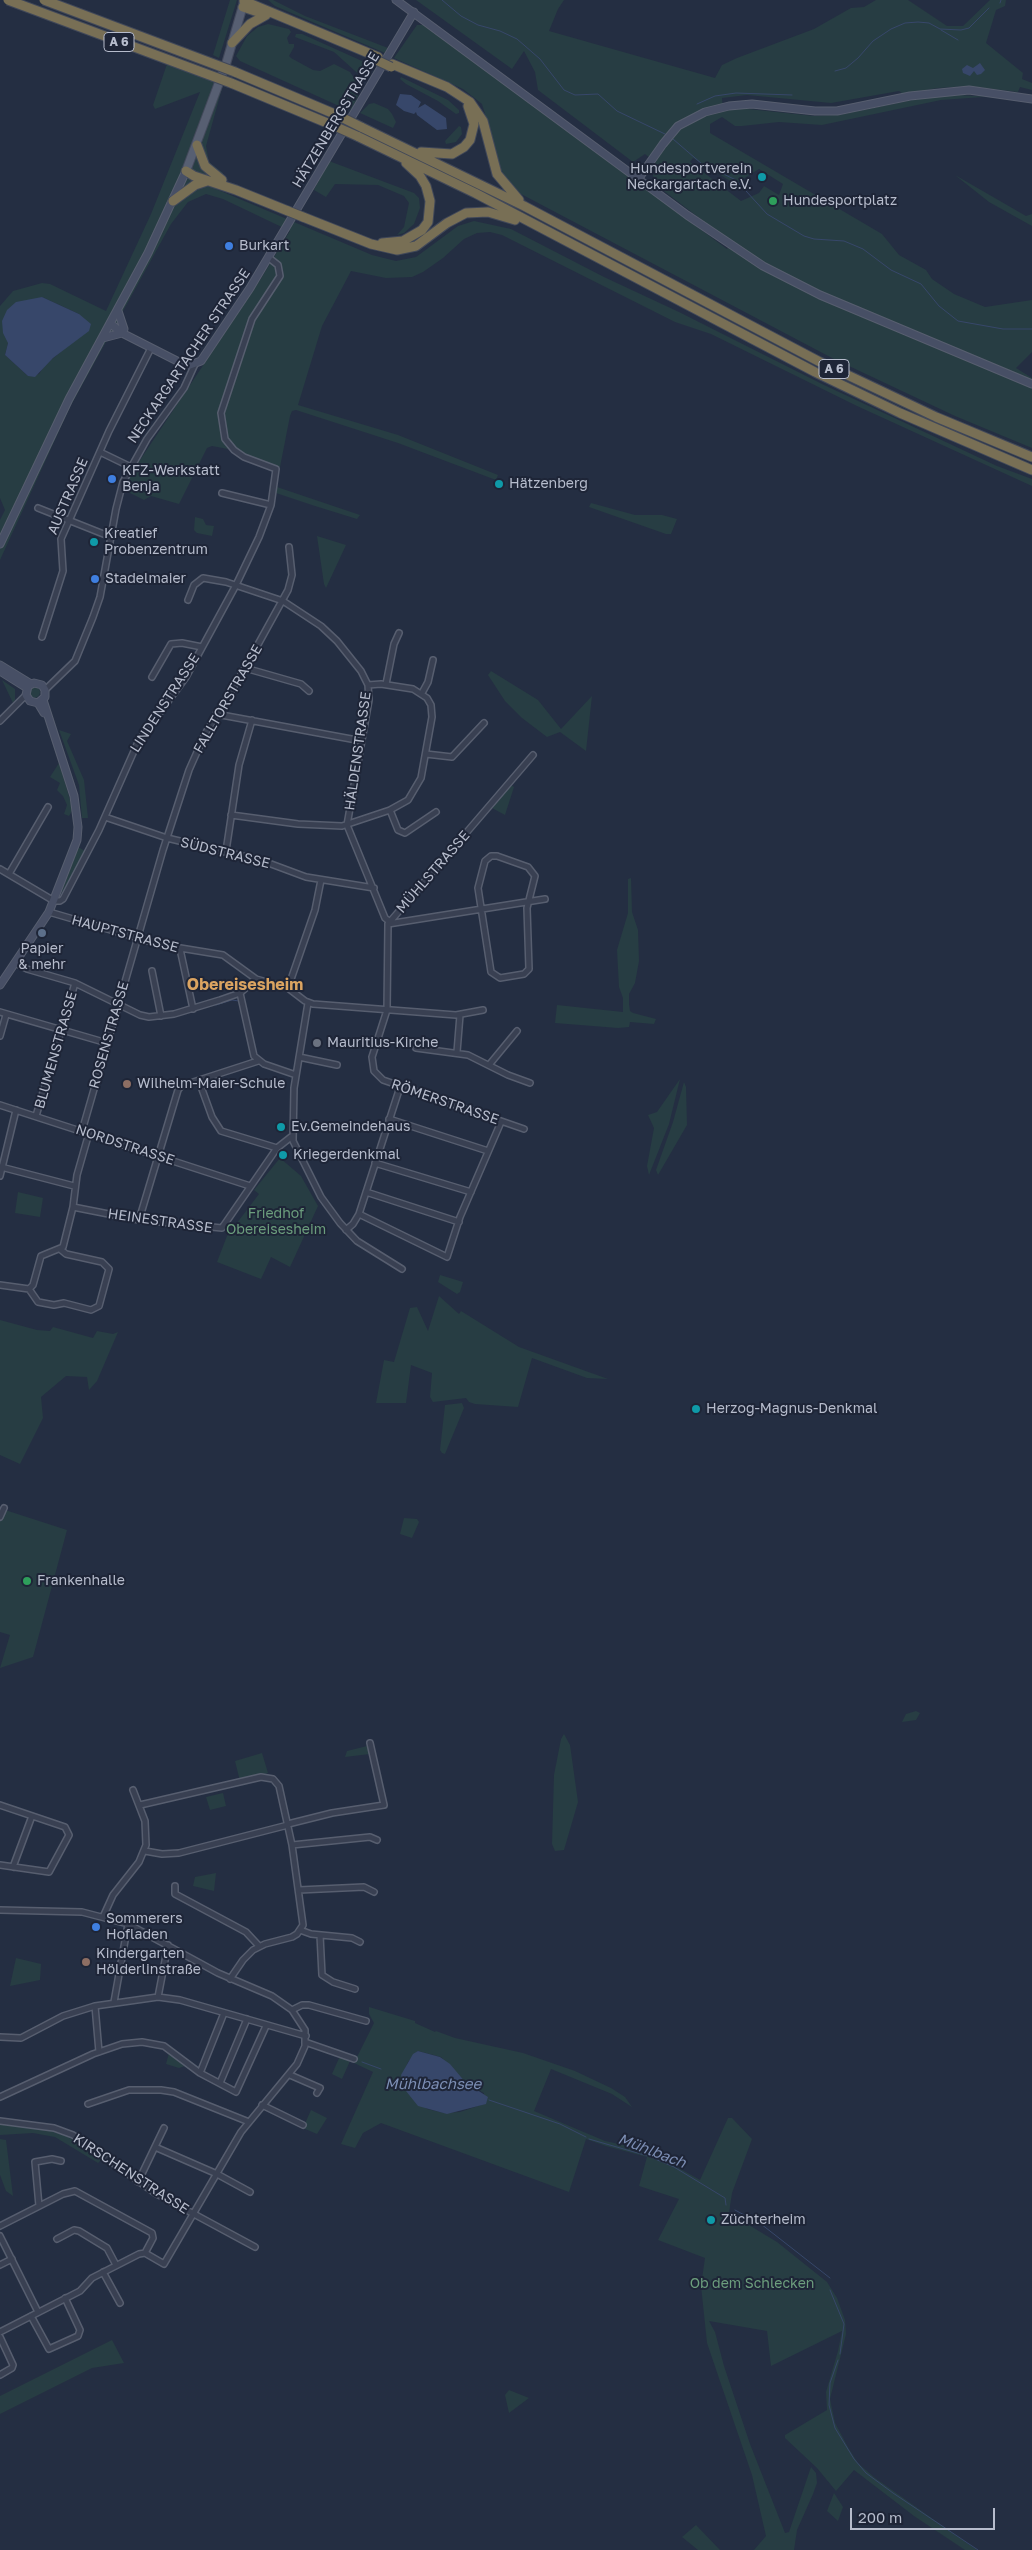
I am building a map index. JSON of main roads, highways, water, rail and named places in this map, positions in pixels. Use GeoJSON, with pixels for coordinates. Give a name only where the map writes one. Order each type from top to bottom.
{"type":"FeatureCollection","features":[{"type":"Feature","properties":{"kind":"highway","name":"A 6"},"geometry":{"type":"LineString","coordinates":[[8,0],[231,83],[357,136],[543,229],[815,372],[900,413],[1032,470]]}},
{"type":"Feature","properties":{"kind":"highway","name":"A 6"},"geometry":{"type":"LineString","coordinates":[[44,0],[235,72],[337,115],[524,206],[820,362],[936,417],[1032,457]]}},
{"type":"Feature","properties":{"kind":"highway"},"geometry":{"type":"LineString","coordinates":[[260,0],[270,13]]}},
{"type":"Feature","properties":{"kind":"highway"},"geometry":{"type":"LineString","coordinates":[[244,3],[392,65],[446,90],[464,102],[472,114],[474,124],[470,140],[458,151],[445,155],[414,151]]}},
{"type":"Feature","properties":{"kind":"highway"},"geometry":{"type":"LineString","coordinates":[[232,43],[250,24],[270,13]]}},
{"type":"Feature","properties":{"kind":"highway","name":"A 6"},"geometry":{"type":"LineString","coordinates":[[392,65],[456,92],[474,106],[483,120],[497,174],[524,206]]}},
{"type":"Feature","properties":{"kind":"highway"},"geometry":{"type":"LineString","coordinates":[[197,145],[205,166],[222,180]]}},
{"type":"Feature","properties":{"kind":"highway"},"geometry":{"type":"LineString","coordinates":[[187,169],[207,180],[382,243],[403,241],[422,230],[430,212],[426,186],[420,176],[396,154]]}},
{"type":"Feature","properties":{"kind":"highway"},"geometry":{"type":"LineString","coordinates":[[187,169],[222,180],[288,210]]}},
{"type":"Feature","properties":{"kind":"highway"},"geometry":{"type":"LineString","coordinates":[[173,201],[195,185],[207,180]]}},
{"type":"Feature","properties":{"kind":"highway"},"geometry":{"type":"LineString","coordinates":[[304,216],[371,244],[397,250],[416,246],[453,218],[474,212],[497,214],[543,229]]}},
{"type":"Feature","properties":{"kind":"main road"},"geometry":{"type":"LineString","coordinates":[[187,169],[197,145],[244,3]]}},
{"type":"Feature","properties":{"kind":"water"},"geometry":{"type":"Polygon","coordinates":[[[980,63],[985,70],[981,74],[977,75],[974,71],[970,76],[963,73],[962,69],[967,65],[973,68],[980,63]]]}},
{"type":"Feature","properties":{"kind":"water"},"geometry":{"type":"Polygon","coordinates":[[[400,94],[411,95],[421,102],[418,108],[425,104],[446,118],[447,129],[437,130],[417,115],[416,112],[414,114],[404,111],[396,105],[400,94]]]}},
{"type":"Feature","properties":{"kind":"water"},"geometry":{"type":"Polygon","coordinates":[[[42,297],[79,314],[91,324],[89,331],[53,358],[35,377],[28,376],[5,355],[8,343],[3,333],[2,321],[7,310],[16,302],[42,297]]]}},
{"type":"Feature","properties":{"kind":"water","name":"Mühlbachsee"},"geometry":{"type":"Polygon","coordinates":[[[418,2051],[440,2057],[450,2064],[466,2083],[488,2097],[486,2104],[447,2114],[418,2106],[406,2091],[401,2075],[413,2054],[418,2051]]]}},
{"type":"Feature","properties":{"kind":"waterway"},"geometry":{"type":"LineString","coordinates":[[442,0],[461,16],[478,25],[500,31],[517,39],[540,59],[564,90],[575,95],[598,94],[617,111],[667,135]]}},
{"type":"Feature","properties":{"kind":"waterway"},"geometry":{"type":"LineString","coordinates":[[835,71],[846,68],[873,41],[891,29],[905,23],[929,23],[940,29],[961,30],[969,28],[989,8]]}},
{"type":"Feature","properties":{"kind":"waterway"},"geometry":{"type":"LineString","coordinates":[[941,30],[958,40]]}},
{"type":"Feature","properties":{"kind":"waterway"},"geometry":{"type":"LineString","coordinates":[[697,104],[715,96],[736,93],[792,95]]}},
{"type":"Feature","properties":{"kind":"waterway"},"geometry":{"type":"LineString","coordinates":[[673,139],[702,164],[736,180],[767,214],[804,236],[814,239],[844,241],[863,249],[891,270],[921,284],[939,306],[958,321],[1003,329],[1032,329]]}},
{"type":"Feature","properties":{"kind":"waterway"},"geometry":{"type":"LineString","coordinates":[[216,1005],[232,1000],[239,1001]]}},
{"type":"Feature","properties":{"kind":"waterway","name":"Mühlbach"},"geometry":{"type":"LineString","coordinates":[[362,2062],[381,2069]]}},
{"type":"Feature","properties":{"kind":"waterway","name":"Mühlbach"},"geometry":{"type":"LineString","coordinates":[[489,2100],[560,2124],[586,2137]]}},
{"type":"Feature","properties":{"kind":"waterway","name":"Mühlbach"},"geometry":{"type":"LineString","coordinates":[[589,2139],[648,2156],[674,2167],[725,2198],[726,2205]]}},
{"type":"Feature","properties":{"kind":"waterway","name":"Mühlbach"},"geometry":{"type":"LineString","coordinates":[[735,2210],[761,2224],[830,2278]]}},
{"type":"Feature","properties":{"kind":"waterway","name":"Mühlbach"},"geometry":{"type":"LineString","coordinates":[[830,2290],[844,2324],[840,2354]]}},
{"type":"Feature","properties":{"kind":"waterway","name":"Mühlbach"},"geometry":{"type":"LineString","coordinates":[[838,2360],[830,2383],[829,2405],[835,2428],[854,2459],[866,2473],[893,2493],[978,2550]]}},
{"type":"Feature","properties":{"kind":"place","name":"Hundesportverein Neckargartach e.V."},"geometry":{"type":"Point","coordinates":[762,177]}},
{"type":"Feature","properties":{"kind":"place","name":"Hundesportplatz"},"geometry":{"type":"Point","coordinates":[773,201]}},
{"type":"Feature","properties":{"kind":"place","name":"Burkart"},"geometry":{"type":"Point","coordinates":[229,246]}},
{"type":"Feature","properties":{"kind":"place","name":"KFZ-Werkstatt Benja"},"geometry":{"type":"Point","coordinates":[112,479]}},
{"type":"Feature","properties":{"kind":"place","name":"Hätzenberg"},"geometry":{"type":"Point","coordinates":[499,484]}},
{"type":"Feature","properties":{"kind":"place","name":"Kreatief Probenzentrum"},"geometry":{"type":"Point","coordinates":[94,542]}},
{"type":"Feature","properties":{"kind":"place","name":"Stadelmaier"},"geometry":{"type":"Point","coordinates":[95,579]}},
{"type":"Feature","properties":{"kind":"place","name":"Papier & mehr"},"geometry":{"type":"Point","coordinates":[42,933]}},
{"type":"Feature","properties":{"kind":"place","name":"Mauritius-Kirche"},"geometry":{"type":"Point","coordinates":[317,1043]}},
{"type":"Feature","properties":{"kind":"place","name":"Wilhelm-Maier-Schule"},"geometry":{"type":"Point","coordinates":[127,1084]}},
{"type":"Feature","properties":{"kind":"place","name":"Ev.Gemeindehaus"},"geometry":{"type":"Point","coordinates":[281,1127]}},
{"type":"Feature","properties":{"kind":"place","name":"Kriegerdenkmal"},"geometry":{"type":"Point","coordinates":[283,1155]}},
{"type":"Feature","properties":{"kind":"place","name":"Herzog-Magnus-Denkmal"},"geometry":{"type":"Point","coordinates":[696,1409]}},
{"type":"Feature","properties":{"kind":"place","name":"Frankenhalle"},"geometry":{"type":"Point","coordinates":[27,1581]}},
{"type":"Feature","properties":{"kind":"place","name":"Sommerers Hofladen"},"geometry":{"type":"Point","coordinates":[96,1927]}},
{"type":"Feature","properties":{"kind":"place","name":"Kindergarten Hölderlinstraße"},"geometry":{"type":"Point","coordinates":[86,1962]}},
{"type":"Feature","properties":{"kind":"place","name":"Züchterheim"},"geometry":{"type":"Point","coordinates":[711,2220]}},
{"type":"Feature","properties":{"kind":"district","name":"Obereisesheim"},"geometry":{"type":"Point","coordinates":[245,985]}},
{"type":"Feature","properties":{"kind":"park label","name":"Friedhof Obereisesheim"},"geometry":{"type":"Point","coordinates":[276,1222]}},
{"type":"Feature","properties":{"kind":"park label","name":"Ob dem Schlecken"},"geometry":{"type":"Point","coordinates":[752,2284]}}]}
